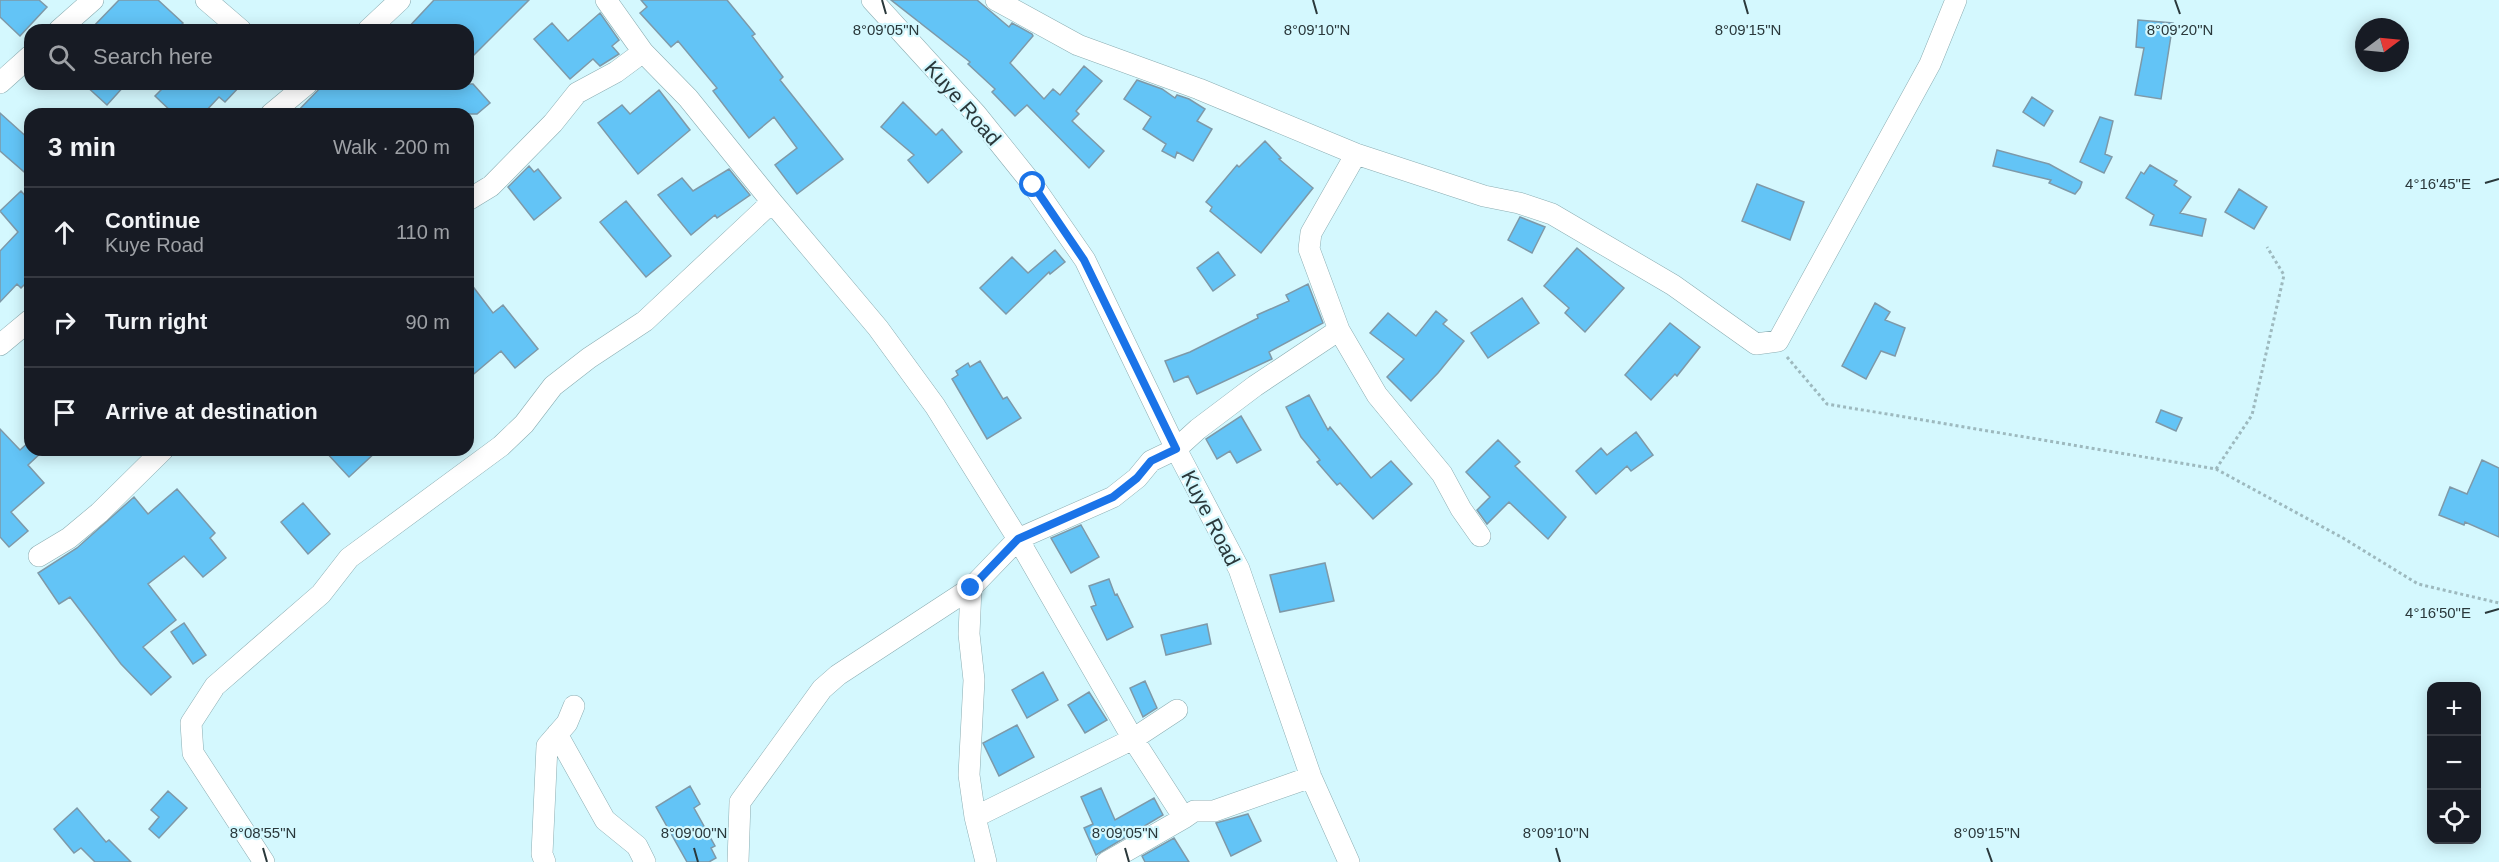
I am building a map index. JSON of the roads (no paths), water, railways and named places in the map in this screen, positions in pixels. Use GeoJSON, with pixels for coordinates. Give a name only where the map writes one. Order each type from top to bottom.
{"type":"FeatureCollection","features":[{"type":"Feature","properties":{"kind":"street"},"geometry":{"type":"LineString","coordinates":[[66,24],[93,0]]}},
{"type":"Feature","properties":{"kind":"street"},"geometry":{"type":"LineString","coordinates":[[206,0],[234,24]]}},
{"type":"Feature","properties":{"kind":"street"},"geometry":{"type":"LineString","coordinates":[[374,24],[400,0]]}},
{"type":"Feature","properties":{"kind":"street"},"geometry":{"type":"LineString","coordinates":[[606,0],[644,52],[688,98],[772,202],[879,328],[935,406],[1018,539],[1133,740],[1184,818]]}},
{"type":"Feature","properties":{"kind":"street","name":"Kuye Road"},"geometry":{"type":"LineString","coordinates":[[872,0],[976,114],[1033,185],[1084,260],[1176,449],[1239,569],[1311,777],[1349,862]]}},
{"type":"Feature","properties":{"kind":"street"},"geometry":{"type":"LineString","coordinates":[[996,0],[1078,45],[1199,89],[1356,154],[1484,196],[1520,202],[1552,214],[1673,285],[1756,344],[1778,341],[1930,64],[1956,0]]}},
{"type":"Feature","properties":{"kind":"street"},"geometry":{"type":"LineString","coordinates":[[474,196],[491,186],[553,123],[577,93],[616,72],[644,52]]}},
{"type":"Feature","properties":{"kind":"street"},"geometry":{"type":"LineString","coordinates":[[0,83],[24,61]]}},
{"type":"Feature","properties":{"kind":"street"},"geometry":{"type":"LineString","coordinates":[[279,108],[298,90]]}},
{"type":"Feature","properties":{"kind":"street"},"geometry":{"type":"LineString","coordinates":[[1356,154],[1311,233],[1309,249],[1339,330],[1377,395],[1411,433],[1442,474],[1461,509],[1480,536]]}},
{"type":"Feature","properties":{"kind":"street"},"geometry":{"type":"LineString","coordinates":[[264,862],[193,753],[191,723],[215,686],[321,594],[349,558],[501,446],[524,424],[553,386],[645,321],[772,202]]}},
{"type":"Feature","properties":{"kind":"street"},"geometry":{"type":"LineString","coordinates":[[0,345],[24,325]]}},
{"type":"Feature","properties":{"kind":"street"},"geometry":{"type":"LineString","coordinates":[[738,862],[740,802],[822,689],[838,675],[971,588],[1018,539],[1113,497],[1137,478],[1151,461],[1176,449],[1198,429],[1255,386],[1339,330]]}},
{"type":"Feature","properties":{"kind":"street"},"geometry":{"type":"LineString","coordinates":[[39,556],[69,538],[99,513],[157,456]]}},
{"type":"Feature","properties":{"kind":"street"},"geometry":{"type":"LineString","coordinates":[[971,588],[969,634],[974,680],[969,775],[975,817],[986,862]]}},
{"type":"Feature","properties":{"kind":"street"},"geometry":{"type":"LineString","coordinates":[[545,862],[542,854],[547,746],[567,723],[574,706]]}},
{"type":"Feature","properties":{"kind":"street"},"geometry":{"type":"LineString","coordinates":[[975,817],[1133,740],[1177,710]]}},
{"type":"Feature","properties":{"kind":"street"},"geometry":{"type":"LineString","coordinates":[[557,735],[605,820],[637,846],[645,862]]}},
{"type":"Feature","properties":{"kind":"street"},"geometry":{"type":"LineString","coordinates":[[1107,862],[1194,811],[1214,811],[1311,777]]}}]}
